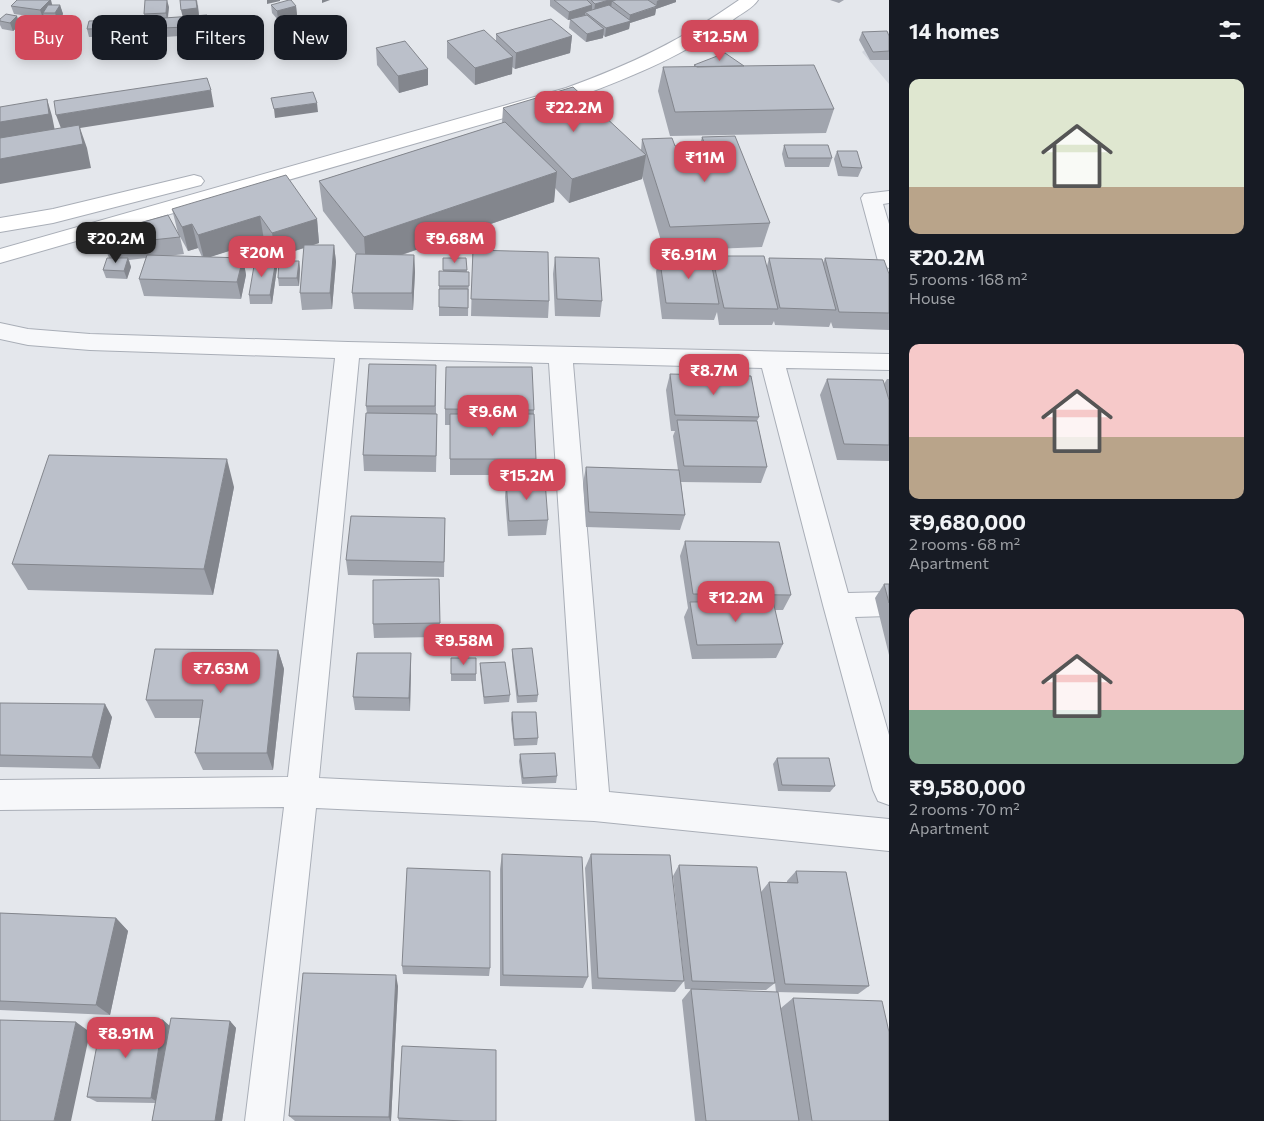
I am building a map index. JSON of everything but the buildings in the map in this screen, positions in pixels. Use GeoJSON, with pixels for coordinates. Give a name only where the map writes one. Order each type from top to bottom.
{"type":"FeatureCollection","features":[{"type":"Feature","properties":{"kind":"main road"},"geometry":{"type":"LineString","coordinates":[[0,256],[573,92],[639,67],[703,33],[750,0]]}},
{"type":"Feature","properties":{"kind":"main road"},"geometry":{"type":"LineString","coordinates":[[250,166],[555,81],[625,54],[690,19]]}},
{"type":"Feature","properties":{"kind":"main road"},"geometry":{"type":"LineString","coordinates":[[0,225],[53,216],[211,176]]}},
{"type":"Feature","properties":{"kind":"street"},"geometry":{"type":"LineString","coordinates":[[889,197],[871,198],[889,261]]}},
{"type":"Feature","properties":{"kind":"street"},"geometry":{"type":"LineString","coordinates":[[0,331],[28,337],[90,342],[348,350],[889,362]]}},
{"type":"Feature","properties":{"kind":"street"},"geometry":{"type":"LineString","coordinates":[[264,1121],[302,792],[348,350]]}},
{"type":"Feature","properties":{"kind":"street"},"geometry":{"type":"LineString","coordinates":[[560,354],[594,806]]}},
{"type":"Feature","properties":{"kind":"street"},"geometry":{"type":"LineString","coordinates":[[772,360],[837,605],[889,790]]}},
{"type":"Feature","properties":{"kind":"street"},"geometry":{"type":"LineString","coordinates":[[837,605],[889,604]]}},
{"type":"Feature","properties":{"kind":"street"},"geometry":{"type":"LineString","coordinates":[[0,795],[302,792],[594,806],[889,834]]}},
{"type":"Feature","properties":{"kind":"shaded area"},"geometry":{"type":"Polygon","coordinates":[[[889,32],[889,84],[862,52],[889,32]]]}}]}
